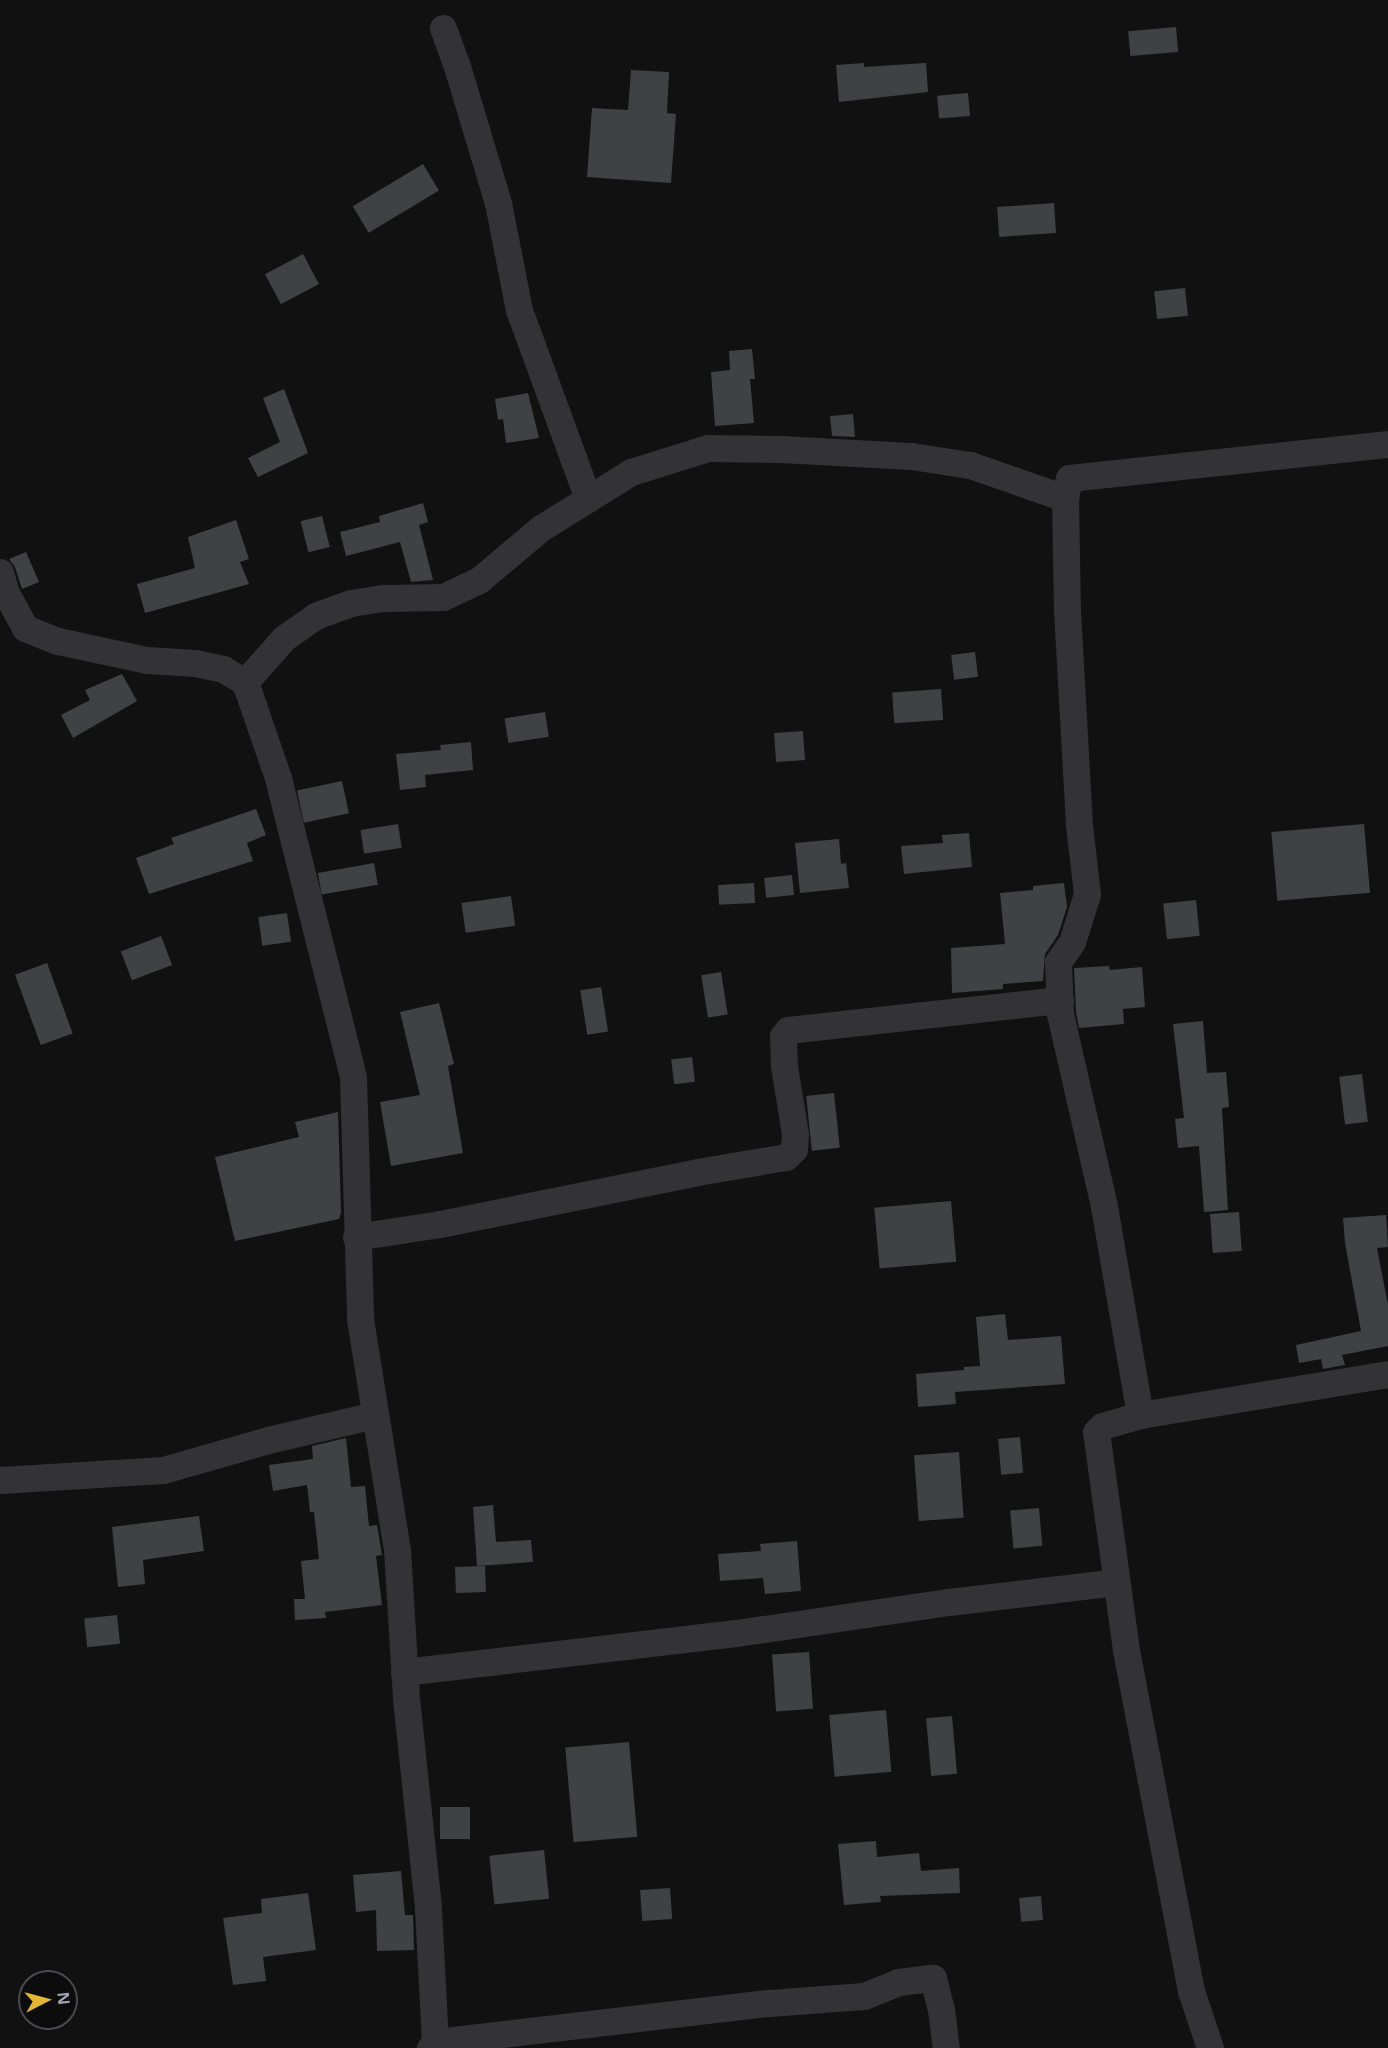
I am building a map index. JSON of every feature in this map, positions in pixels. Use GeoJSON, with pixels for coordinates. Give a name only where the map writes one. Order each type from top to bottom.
{"type":"FeatureCollection","features":[{"type":"Feature","properties":{"kind":"street"},"geometry":{"type":"LineString","coordinates":[[443,28],[456,63],[498,203],[519,310],[588,499]]}},
{"type":"Feature","properties":{"kind":"street"},"geometry":{"type":"LineString","coordinates":[[1140,1415],[1104,1206],[1060,1014],[1059,962],[1072,942],[1087,894],[1079,825],[1067,612],[1065,498],[1069,478],[1388,444]]}},
{"type":"Feature","properties":{"kind":"street"},"geometry":{"type":"LineString","coordinates":[[245,682],[284,638],[315,616],[351,603],[384,598],[443,597],[479,580],[541,528],[631,472],[708,448],[780,448],[911,456],[970,465],[1065,498]]}},
{"type":"Feature","properties":{"kind":"street"},"geometry":{"type":"LineString","coordinates":[[0,572],[5,591],[25,628],[58,641],[147,660],[195,663],[223,669],[245,682],[278,777],[297,842],[353,1077],[360,1318],[396,1550],[405,1672],[428,1909],[433,2045],[769,2003],[864,1996],[898,1982],[933,1978],[941,2008],[946,2048]]}},
{"type":"Feature","properties":{"kind":"street"},"geometry":{"type":"LineString","coordinates":[[356,1237],[452,1222],[697,1172],[786,1157],[794,1149],[795,1134],[783,1066],[783,1036],[788,1030],[1060,1000]]}},
{"type":"Feature","properties":{"kind":"street"},"geometry":{"type":"LineString","coordinates":[[1210,2048],[1191,1991],[1126,1650],[1096,1432],[1102,1426],[1140,1415],[1388,1374]]}},
{"type":"Feature","properties":{"kind":"street"},"geometry":{"type":"LineString","coordinates":[[0,1480],[163,1470],[268,1440],[375,1415]]}},
{"type":"Feature","properties":{"kind":"street"},"geometry":{"type":"LineString","coordinates":[[405,1672],[736,1633],[949,1602],[1116,1582]]}},
{"type":"Feature","properties":{"kind":"building"},"geometry":{"type":"Polygon","coordinates":[[[1176,27],[1178,52],[1130,56],[1128,31],[1176,27]]]}},
{"type":"Feature","properties":{"kind":"building"},"geometry":{"type":"Polygon","coordinates":[[[864,63],[864,67],[926,63],[928,92],[839,102],[836,65],[864,63]]]}},
{"type":"Feature","properties":{"kind":"building"},"geometry":{"type":"Polygon","coordinates":[[[631,70],[669,72],[667,113],[676,114],[671,183],[587,177],[592,108],[628,110],[631,70]]]}},
{"type":"Feature","properties":{"kind":"building"},"geometry":{"type":"Polygon","coordinates":[[[968,93],[970,116],[939,119],[937,96],[968,93]]]}},
{"type":"Feature","properties":{"kind":"building"},"geometry":{"type":"Polygon","coordinates":[[[423,164],[439,191],[369,233],[353,206],[423,164]]]}},
{"type":"Feature","properties":{"kind":"building"},"geometry":{"type":"Polygon","coordinates":[[[1054,203],[1056,233],[999,237],[997,207],[1054,203]]]}},
{"type":"Feature","properties":{"kind":"building"},"geometry":{"type":"Polygon","coordinates":[[[303,254],[319,284],[281,304],[265,274],[303,254]]]}},
{"type":"Feature","properties":{"kind":"building"},"geometry":{"type":"Polygon","coordinates":[[[1185,288],[1188,316],[1157,319],[1154,291],[1185,288]]]}},
{"type":"Feature","properties":{"kind":"building"},"geometry":{"type":"Polygon","coordinates":[[[752,349],[755,379],[750,379],[754,423],[715,426],[711,372],[730,370],[729,351],[752,349]]]}},
{"type":"Feature","properties":{"kind":"building"},"geometry":{"type":"Polygon","coordinates":[[[284,389],[308,453],[258,477],[248,458],[280,442],[263,398],[284,389]]]}},
{"type":"Feature","properties":{"kind":"building"},"geometry":{"type":"Polygon","coordinates":[[[528,393],[539,438],[506,443],[503,419],[498,420],[495,399],[528,393]]]}},
{"type":"Feature","properties":{"kind":"building"},"geometry":{"type":"Polygon","coordinates":[[[853,414],[855,437],[832,436],[830,416],[853,414]]]}},
{"type":"Feature","properties":{"kind":"building"},"geometry":{"type":"Polygon","coordinates":[[[423,503],[428,522],[419,525],[433,580],[411,582],[400,542],[346,556],[340,532],[380,522],[379,516],[423,503]]]}},
{"type":"Feature","properties":{"kind":"building"},"geometry":{"type":"Polygon","coordinates":[[[322,516],[330,547],[308,552],[301,521],[322,516]]]}},
{"type":"Feature","properties":{"kind":"building"},"geometry":{"type":"Polygon","coordinates":[[[236,520],[249,559],[240,562],[249,584],[145,613],[137,584],[195,568],[188,537],[236,520]]]}},
{"type":"Feature","properties":{"kind":"building"},"geometry":{"type":"Polygon","coordinates":[[[26,552],[39,582],[22,589],[15,567],[9,559],[26,552]]]}},
{"type":"Feature","properties":{"kind":"building"},"geometry":{"type":"Polygon","coordinates":[[[975,652],[978,677],[954,680],[951,655],[975,652]]]}},
{"type":"Feature","properties":{"kind":"building"},"geometry":{"type":"Polygon","coordinates":[[[122,674],[137,701],[73,738],[61,715],[90,700],[85,690],[122,674]]]}},
{"type":"Feature","properties":{"kind":"building"},"geometry":{"type":"Polygon","coordinates":[[[941,689],[943,720],[894,723],[892,692],[941,689]]]}},
{"type":"Feature","properties":{"kind":"building"},"geometry":{"type":"Polygon","coordinates":[[[545,712],[549,737],[508,743],[505,718],[545,712]]]}},
{"type":"Feature","properties":{"kind":"building"},"geometry":{"type":"Polygon","coordinates":[[[803,731],[805,760],[776,762],[774,733],[803,731]]]}},
{"type":"Feature","properties":{"kind":"building"},"geometry":{"type":"Polygon","coordinates":[[[471,742],[473,770],[425,775],[426,787],[400,790],[396,754],[441,750],[440,745],[471,742]]]}},
{"type":"Feature","properties":{"kind":"building"},"geometry":{"type":"Polygon","coordinates":[[[342,781],[349,813],[304,823],[297,791],[342,781]]]}},
{"type":"Feature","properties":{"kind":"building"},"geometry":{"type":"Polygon","coordinates":[[[256,809],[266,835],[247,843],[253,861],[149,894],[136,858],[174,844],[171,838],[256,809]]]}},
{"type":"Feature","properties":{"kind":"building"},"geometry":{"type":"Polygon","coordinates":[[[398,824],[402,848],[364,854],[360,830],[398,824]]]}},
{"type":"Feature","properties":{"kind":"building"},"geometry":{"type":"Polygon","coordinates":[[[1364,824],[1370,893],[1277,901],[1271,832],[1364,824]]]}},
{"type":"Feature","properties":{"kind":"building"},"geometry":{"type":"Polygon","coordinates":[[[969,833],[972,867],[904,874],[901,846],[943,843],[942,835],[969,833]]]}},
{"type":"Feature","properties":{"kind":"building"},"geometry":{"type":"Polygon","coordinates":[[[839,839],[841,864],[846,863],[849,888],[800,893],[795,843],[839,839]]]}},
{"type":"Feature","properties":{"kind":"building"},"geometry":{"type":"Polygon","coordinates":[[[374,863],[378,885],[322,895],[318,873],[374,863]]]}},
{"type":"Feature","properties":{"kind":"building"},"geometry":{"type":"Polygon","coordinates":[[[792,875],[794,895],[766,898],[764,878],[792,875]]]}},
{"type":"Feature","properties":{"kind":"building"},"geometry":{"type":"Polygon","coordinates":[[[754,883],[755,903],[719,905],[718,885],[754,883]]]}},
{"type":"Feature","properties":{"kind":"building"},"geometry":{"type":"Polygon","coordinates":[[[1064,883],[1067,907],[1058,935],[1045,954],[1043,981],[1003,984],[1003,989],[952,993],[951,948],[1005,944],[1000,893],[1033,890],[1033,886],[1064,883]]]}},
{"type":"Feature","properties":{"kind":"building"},"geometry":{"type":"Polygon","coordinates":[[[511,896],[515,926],[466,933],[461,903],[511,896]]]}},
{"type":"Feature","properties":{"kind":"building"},"geometry":{"type":"Polygon","coordinates":[[[1196,900],[1200,936],[1167,939],[1163,903],[1196,900]]]}},
{"type":"Feature","properties":{"kind":"building"},"geometry":{"type":"Polygon","coordinates":[[[287,913],[291,942],[262,946],[258,917],[287,913]]]}},
{"type":"Feature","properties":{"kind":"building"},"geometry":{"type":"Polygon","coordinates":[[[161,936],[172,965],[132,980],[121,951],[161,936]]]}},
{"type":"Feature","properties":{"kind":"building"},"geometry":{"type":"Polygon","coordinates":[[[47,963],[73,1033],[41,1045],[15,975],[47,963]]]}},
{"type":"Feature","properties":{"kind":"building"},"geometry":{"type":"Polygon","coordinates":[[[1109,966],[1110,970],[1142,967],[1145,1007],[1123,1009],[1124,1024],[1079,1028],[1074,968],[1109,966]]]}},
{"type":"Feature","properties":{"kind":"building"},"geometry":{"type":"Polygon","coordinates":[[[721,972],[728,1014],[708,1018],[701,975],[721,972]]]}},
{"type":"Feature","properties":{"kind":"building"},"geometry":{"type":"Polygon","coordinates":[[[601,987],[608,1031],[587,1035],[580,990],[601,987]]]}},
{"type":"Feature","properties":{"kind":"building"},"geometry":{"type":"Polygon","coordinates":[[[439,1003],[454,1064],[448,1066],[463,1153],[391,1166],[380,1102],[420,1095],[400,1012],[439,1003]]]}},
{"type":"Feature","properties":{"kind":"building"},"geometry":{"type":"Polygon","coordinates":[[[1203,1021],[1207,1073],[1226,1072],[1229,1107],[1222,1108],[1228,1210],[1204,1212],[1199,1146],[1178,1148],[1175,1119],[1184,1118],[1173,1024],[1203,1021]]]}},
{"type":"Feature","properties":{"kind":"building"},"geometry":{"type":"Polygon","coordinates":[[[692,1057],[695,1082],[674,1084],[671,1060],[692,1057]]]}},
{"type":"Feature","properties":{"kind":"building"},"geometry":{"type":"Polygon","coordinates":[[[1362,1074],[1368,1122],[1345,1124],[1339,1077],[1362,1074]]]}},
{"type":"Feature","properties":{"kind":"building"},"geometry":{"type":"Polygon","coordinates":[[[834,1093],[840,1148],[812,1151],[806,1096],[834,1093]]]}},
{"type":"Feature","properties":{"kind":"building"},"geometry":{"type":"Polygon","coordinates":[[[338,1112],[341,1212],[339,1219],[235,1241],[215,1157],[299,1137],[295,1122],[338,1112]]]}},
{"type":"Feature","properties":{"kind":"building"},"geometry":{"type":"Polygon","coordinates":[[[951,1201],[956,1262],[880,1268],[874,1208],[951,1201]]]}},
{"type":"Feature","properties":{"kind":"building"},"geometry":{"type":"Polygon","coordinates":[[[1239,1212],[1242,1251],[1213,1253],[1210,1214],[1239,1212]]]}},
{"type":"Feature","properties":{"kind":"building"},"geometry":{"type":"Polygon","coordinates":[[[1386,1215],[1388,1247],[1377,1248],[1388,1305],[1388,1346],[1342,1355],[1345,1365],[1323,1369],[1321,1359],[1299,1363],[1296,1345],[1361,1331],[1345,1243],[1343,1218],[1386,1215]]]}},
{"type":"Feature","properties":{"kind":"building"},"geometry":{"type":"Polygon","coordinates":[[[1005,1314],[1008,1340],[1061,1336],[1065,1384],[955,1392],[956,1404],[918,1407],[916,1374],[964,1370],[964,1367],[980,1366],[976,1317],[1005,1314]]]}},
{"type":"Feature","properties":{"kind":"building"},"geometry":{"type":"Polygon","coordinates":[[[1020,1437],[1023,1473],[1001,1475],[998,1439],[1020,1437]]]}},
{"type":"Feature","properties":{"kind":"building"},"geometry":{"type":"Polygon","coordinates":[[[346,1438],[351,1487],[365,1486],[369,1526],[377,1525],[382,1555],[376,1556],[382,1605],[325,1612],[326,1618],[295,1620],[294,1599],[305,1599],[301,1561],[319,1559],[314,1512],[310,1512],[307,1485],[273,1491],[269,1465],[313,1459],[312,1446],[346,1438]]]}},
{"type":"Feature","properties":{"kind":"building"},"geometry":{"type":"Polygon","coordinates":[[[959,1452],[964,1518],[919,1521],[914,1455],[959,1452]]]}},
{"type":"Feature","properties":{"kind":"building"},"geometry":{"type":"Polygon","coordinates":[[[493,1505],[496,1542],[531,1540],[533,1562],[477,1566],[473,1507],[493,1505]]]}},
{"type":"Feature","properties":{"kind":"building"},"geometry":{"type":"Polygon","coordinates":[[[1039,1508],[1042,1546],[1013,1548],[1010,1511],[1039,1508]]]}},
{"type":"Feature","properties":{"kind":"building"},"geometry":{"type":"Polygon","coordinates":[[[199,1516],[204,1551],[143,1560],[145,1584],[118,1587],[112,1527],[199,1516]]]}},
{"type":"Feature","properties":{"kind":"building"},"geometry":{"type":"Polygon","coordinates":[[[797,1541],[801,1591],[765,1594],[763,1578],[720,1581],[718,1554],[761,1551],[760,1544],[797,1541]]]}},
{"type":"Feature","properties":{"kind":"building"},"geometry":{"type":"Polygon","coordinates":[[[485,1566],[486,1592],[456,1593],[455,1567],[485,1566]]]}},
{"type":"Feature","properties":{"kind":"building"},"geometry":{"type":"Polygon","coordinates":[[[117,1615],[120,1644],[87,1647],[84,1618],[117,1615]]]}},
{"type":"Feature","properties":{"kind":"building"},"geometry":{"type":"Polygon","coordinates":[[[809,1652],[813,1709],[776,1711],[772,1655],[809,1652]]]}},
{"type":"Feature","properties":{"kind":"building"},"geometry":{"type":"Polygon","coordinates":[[[886,1710],[891,1772],[835,1777],[829,1715],[886,1710]]]}},
{"type":"Feature","properties":{"kind":"building"},"geometry":{"type":"Polygon","coordinates":[[[952,1716],[957,1774],[931,1776],[926,1718],[952,1716]]]}},
{"type":"Feature","properties":{"kind":"building"},"geometry":{"type":"Polygon","coordinates":[[[629,1742],[637,1837],[574,1842],[565,1748],[629,1742]]]}},
{"type":"Feature","properties":{"kind":"building"},"geometry":{"type":"Polygon","coordinates":[[[440,1807],[470,1807],[470,1839],[440,1839],[440,1807]]]}},
{"type":"Feature","properties":{"kind":"building"},"geometry":{"type":"Polygon","coordinates":[[[876,1841],[877,1857],[919,1853],[921,1871],[959,1868],[960,1893],[880,1896],[881,1902],[844,1905],[838,1844],[876,1841]]]}},
{"type":"Feature","properties":{"kind":"building"},"geometry":{"type":"Polygon","coordinates":[[[544,1850],[549,1899],[494,1904],[489,1856],[544,1850]]]}},
{"type":"Feature","properties":{"kind":"building"},"geometry":{"type":"Polygon","coordinates":[[[401,1871],[405,1915],[413,1915],[414,1950],[377,1951],[376,1910],[356,1912],[353,1875],[401,1871]]]}},
{"type":"Feature","properties":{"kind":"building"},"geometry":{"type":"Polygon","coordinates":[[[670,1888],[672,1919],[642,1921],[640,1890],[670,1888]]]}},
{"type":"Feature","properties":{"kind":"building"},"geometry":{"type":"Polygon","coordinates":[[[308,1893],[316,1950],[263,1957],[266,1981],[233,1985],[223,1918],[262,1913],[261,1899],[308,1893]]]}},
{"type":"Feature","properties":{"kind":"building"},"geometry":{"type":"Polygon","coordinates":[[[1041,1896],[1043,1920],[1021,1922],[1019,1898],[1041,1896]]]}}]}
